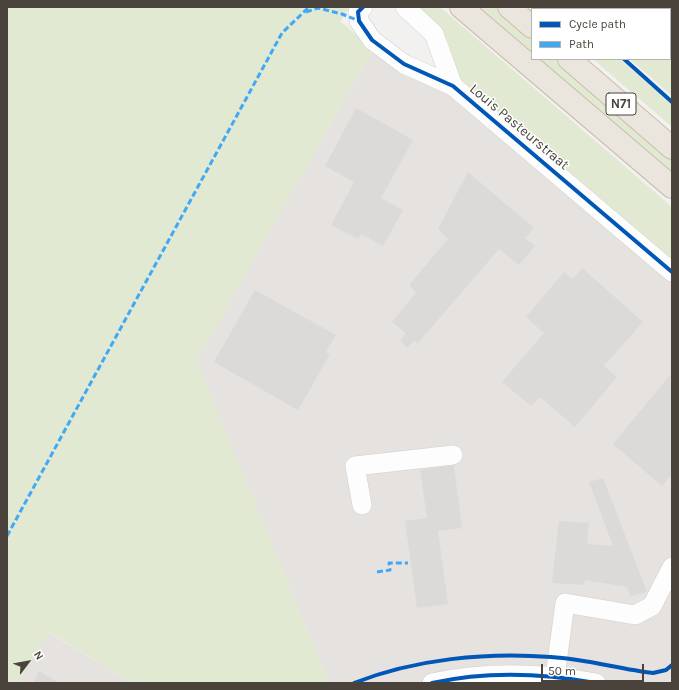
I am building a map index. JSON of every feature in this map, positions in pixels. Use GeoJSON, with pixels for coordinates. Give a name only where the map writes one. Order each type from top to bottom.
{"type":"FeatureCollection","features":[{"type":"Feature","properties":{"kind":"highway","name":"N71"},"geometry":{"type":"LineString","coordinates":[[461,7],[672,187]]}},
{"type":"Feature","properties":{"kind":"highway"},"geometry":{"type":"LineString","coordinates":[[509,7],[531,26]]}},
{"type":"Feature","properties":{"kind":"highway","name":"N71"},"geometry":{"type":"LineString","coordinates":[[570,60],[672,148]]}},
{"type":"Feature","properties":{"kind":"street","name":"Louis Pasteurstraat"},"geometry":{"type":"LineString","coordinates":[[362,7],[358,12],[359,21],[372,40],[404,64],[453,86],[672,272]]}},
{"type":"Feature","properties":{"kind":"street","name":"Louis Pasteurstraat"},"geometry":{"type":"LineString","coordinates":[[405,7],[434,34],[453,86]]}},
{"type":"Feature","properties":{"kind":"street"},"geometry":{"type":"LineString","coordinates":[[362,505],[355,466],[453,455]]}},
{"type":"Feature","properties":{"kind":"street"},"geometry":{"type":"LineString","coordinates":[[555,677],[565,603],[634,615],[652,606],[672,568]]}},
{"type":"Feature","properties":{"kind":"street"},"geometry":{"type":"LineString","coordinates":[[432,683],[465,678],[517,675],[555,677],[596,683]]}},
{"type":"Feature","properties":{"kind":"shaded area"},"geometry":{"type":"Polygon","coordinates":[[[373,49],[404,75],[442,87],[672,282],[672,683],[329,683],[196,361],[373,49]]]}},
{"type":"Feature","properties":{"kind":"shaded area"},"geometry":{"type":"Polygon","coordinates":[[[48,632],[132,683],[18,683],[48,632]]]}},
{"type":"Feature","properties":{"kind":"green space"},"geometry":{"type":"Polygon","coordinates":[[[7,7],[351,7],[340,21],[373,49],[197,361],[329,683],[132,683],[49,632],[18,683],[7,683],[7,7]]]}},
{"type":"Feature","properties":{"kind":"green space"},"geometry":{"type":"Polygon","coordinates":[[[413,7],[440,7],[672,207],[672,263],[460,82],[448,42],[441,30],[413,7]]]}},
{"type":"Feature","properties":{"kind":"green space"},"geometry":{"type":"Polygon","coordinates":[[[476,7],[497,7],[531,36],[531,54],[476,7]]]}},
{"type":"Feature","properties":{"kind":"green space"},"geometry":{"type":"Polygon","coordinates":[[[572,7],[672,7],[672,96],[631,60],[671,60],[671,8],[572,7]]]}},
{"type":"Feature","properties":{"kind":"green space"},"geometry":{"type":"Polygon","coordinates":[[[537,60],[559,60],[672,159],[672,177],[537,60]]]}},
{"type":"Feature","properties":{"kind":"green space"},"geometry":{"type":"Polygon","coordinates":[[[594,60],[621,60],[672,105],[672,127],[594,60]]]}},
{"type":"Feature","properties":{"kind":"building"},"geometry":{"type":"Polygon","coordinates":[[[356,108],[413,140],[381,198],[403,210],[383,246],[361,234],[358,239],[331,225],[354,182],[325,166],[356,108]]]}},
{"type":"Feature","properties":{"kind":"building"},"geometry":{"type":"Polygon","coordinates":[[[468,172],[534,228],[525,238],[535,246],[519,265],[499,249],[418,343],[414,340],[408,348],[400,341],[406,333],[392,322],[416,293],[409,285],[448,239],[438,229],[468,172]]]}},
{"type":"Feature","properties":{"kind":"building"},"geometry":{"type":"Polygon","coordinates":[[[582,268],[643,322],[604,366],[617,377],[575,427],[540,397],[531,406],[502,382],[544,333],[526,317],[564,272],[573,279],[582,268]]]}},
{"type":"Feature","properties":{"kind":"building"},"geometry":{"type":"Polygon","coordinates":[[[255,290],[336,335],[326,352],[330,354],[298,410],[214,362],[255,290]]]}},
{"type":"Feature","properties":{"kind":"building"},"geometry":{"type":"Polygon","coordinates":[[[672,373],[672,474],[662,486],[613,444],[672,373]]]}},
{"type":"Feature","properties":{"kind":"building"},"geometry":{"type":"Polygon","coordinates":[[[454,465],[462,528],[438,531],[448,604],[417,608],[405,521],[427,518],[420,470],[454,465]]]}},
{"type":"Feature","properties":{"kind":"building"},"geometry":{"type":"Polygon","coordinates":[[[603,478],[647,592],[631,596],[627,587],[585,580],[584,585],[552,583],[559,521],[589,523],[587,544],[613,546],[589,482],[603,478]]]}},
{"type":"Feature","properties":{"kind":"building"},"geometry":{"type":"Polygon","coordinates":[[[39,671],[60,683],[33,683],[39,671]]]}},
{"type":"Feature","properties":{"kind":"marked path"},"geometry":{"type":"LineString","coordinates":[[7,536],[282,33],[309,7]]}},
{"type":"Feature","properties":{"kind":"marked path"},"geometry":{"type":"LineString","coordinates":[[306,12],[318,8],[342,14],[359,21]]}},
{"type":"Feature","properties":{"kind":"marked path"},"geometry":{"type":"LineString","coordinates":[[377,572],[390,570],[389,563],[408,563]]}},
{"type":"Feature","properties":{"kind":"cycle path"},"geometry":{"type":"LineString","coordinates":[[363,7],[358,12],[359,21],[372,40],[404,64],[453,86],[672,272]]}},
{"type":"Feature","properties":{"kind":"cycle path"},"geometry":{"type":"LineString","coordinates":[[625,60],[672,102]]}},
{"type":"Feature","properties":{"kind":"cycle path"},"geometry":{"type":"LineString","coordinates":[[354,683],[401,668],[451,659],[476,657],[526,656],[564,658],[653,673],[666,670],[672,665]]}},
{"type":"Feature","properties":{"kind":"cycle path"},"geometry":{"type":"LineString","coordinates":[[432,683],[452,679],[493,675],[535,675],[596,683]]}}]}
